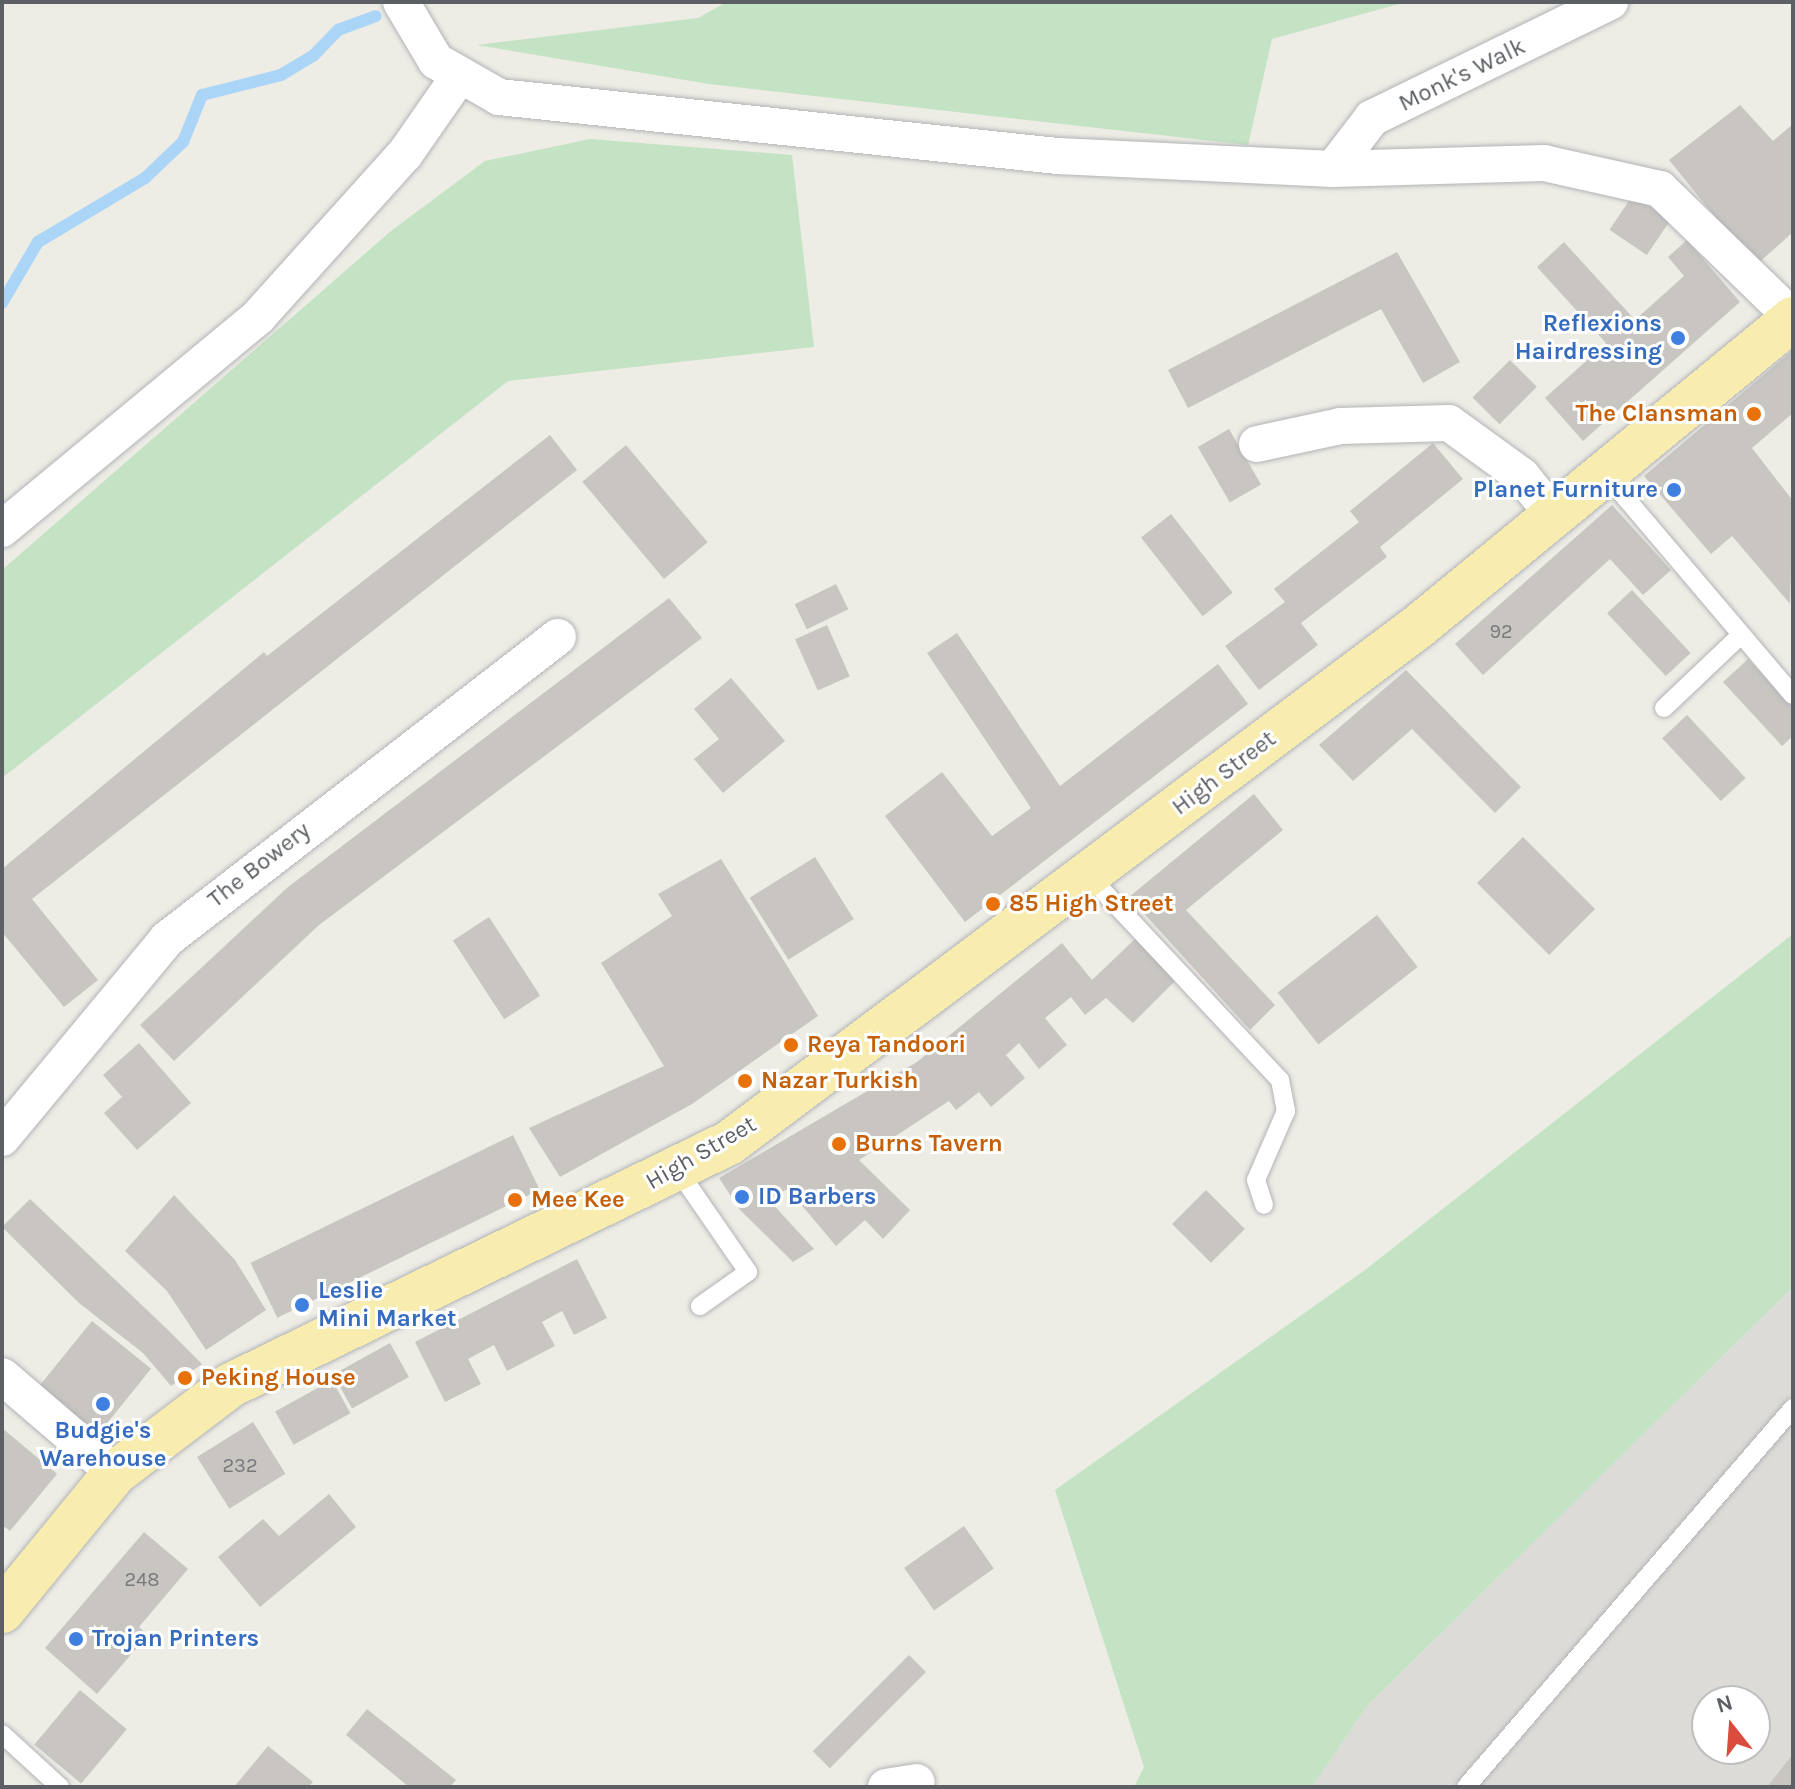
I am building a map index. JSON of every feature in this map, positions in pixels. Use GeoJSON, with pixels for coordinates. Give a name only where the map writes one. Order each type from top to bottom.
{"type":"FeatureCollection","features":[{"type":"Feature","properties":{"kind":"main road","name":"High Street"},"geometry":{"type":"LineString","coordinates":[[2,1611],[115,1473],[231,1385],[729,1143],[1088,875],[1556,518],[1793,318]]}},
{"type":"Feature","properties":{"kind":"street"},"geometry":{"type":"LineString","coordinates":[[401,2],[419,42],[460,75],[499,97],[940,145],[1333,169],[1544,163],[1660,189],[1793,318]]}},
{"type":"Feature","properties":{"kind":"street","name":"Monk's Walk"},"geometry":{"type":"LineString","coordinates":[[1333,169],[1372,118],[1610,2]]}},
{"type":"Feature","properties":{"kind":"street"},"geometry":{"type":"LineString","coordinates":[[2,529],[258,317],[405,154],[460,75]]}},
{"type":"Feature","properties":{"kind":"street"},"geometry":{"type":"LineString","coordinates":[[1257,444],[1340,426],[1449,423],[1522,476],[1556,518]]}},
{"type":"Feature","properties":{"kind":"street","name":"The Bowery"},"geometry":{"type":"LineString","coordinates":[[2,1138],[167,939],[558,637]]}},
{"type":"Feature","properties":{"kind":"street"},"geometry":{"type":"LineString","coordinates":[[2,1376],[115,1473]]}},
{"type":"Feature","properties":{"kind":"lane"},"geometry":{"type":"LineString","coordinates":[[1607,476],[1793,695]]}},
{"type":"Feature","properties":{"kind":"lane"},"geometry":{"type":"LineString","coordinates":[[1664,708],[1741,635]]}},
{"type":"Feature","properties":{"kind":"lane"},"geometry":{"type":"LineString","coordinates":[[1088,875],[1280,1080],[1286,1111],[1256,1180],[1264,1205]]}},
{"type":"Feature","properties":{"kind":"lane"},"geometry":{"type":"LineString","coordinates":[[677,1169],[748,1272],[700,1306]]}},
{"type":"Feature","properties":{"kind":"lane"},"geometry":{"type":"LineString","coordinates":[[1466,1787],[1793,1408]]}},
{"type":"Feature","properties":{"kind":"lane"},"geometry":{"type":"LineString","coordinates":[[2,1734],[60,1787]]}},
{"type":"Feature","properties":{"kind":"shaded area"},"geometry":{"type":"Polygon","coordinates":[[[1793,1287],[1793,1787],[1312,1787],[1367,1706],[1793,1287]]]}},
{"type":"Feature","properties":{"kind":"green space"},"geometry":{"type":"Polygon","coordinates":[[[727,2],[1406,2],[1272,39],[1248,145],[709,84],[477,45],[698,18],[727,2]]]}},
{"type":"Feature","properties":{"kind":"green space"},"geometry":{"type":"Polygon","coordinates":[[[590,139],[792,155],[814,347],[508,381],[2,778],[2,570],[391,231],[485,161],[590,139]]]}},
{"type":"Feature","properties":{"kind":"green space"},"geometry":{"type":"Polygon","coordinates":[[[1793,934],[1793,1287],[1367,1706],[1312,1787],[1134,1787],[1144,1767],[1055,1490],[1365,1270],[1793,934]]]}},
{"type":"Feature","properties":{"kind":"building"},"geometry":{"type":"Polygon","coordinates":[[[1740,105],[1773,141],[1793,124],[1793,232],[1755,266],[1669,160],[1740,105]]]}},
{"type":"Feature","properties":{"kind":"building"},"geometry":{"type":"Polygon","coordinates":[[[1633,195],[1670,220],[1647,255],[1610,230],[1633,195]]]}},
{"type":"Feature","properties":{"kind":"building"},"geometry":{"type":"Polygon","coordinates":[[[1687,240],[1740,302],[1583,441],[1545,398],[1606,343],[1537,267],[1564,242],[1635,320],[1684,276],[1668,257],[1687,240]]]}},
{"type":"Feature","properties":{"kind":"building"},"geometry":{"type":"Polygon","coordinates":[[[1397,252],[1460,362],[1423,383],[1381,309],[1188,408],[1168,370],[1397,252]]]}},
{"type":"Feature","properties":{"kind":"building"},"geometry":{"type":"Polygon","coordinates":[[[1793,350],[1793,413],[1752,448],[1793,501],[1790,604],[1732,536],[1711,554],[1644,476],[1793,350]]]}},
{"type":"Feature","properties":{"kind":"building"},"geometry":{"type":"Polygon","coordinates":[[[1510,360],[1537,387],[1499,424],[1473,397],[1510,360]]]}},
{"type":"Feature","properties":{"kind":"building"},"geometry":{"type":"Polygon","coordinates":[[[1229,429],[1261,484],[1230,502],[1198,447],[1229,429]]]}},
{"type":"Feature","properties":{"kind":"building"},"geometry":{"type":"Polygon","coordinates":[[[550,435],[577,470],[32,899],[98,980],[64,1007],[2,932],[2,869],[264,652],[267,656],[550,435]]]}},
{"type":"Feature","properties":{"kind":"building"},"geometry":{"type":"Polygon","coordinates":[[[1433,443],[1463,479],[1380,547],[1387,557],[1301,623],[1318,645],[1259,690],[1225,646],[1285,602],[1274,589],[1359,522],[1350,511],[1433,443]]]}},
{"type":"Feature","properties":{"kind":"building"},"geometry":{"type":"Polygon","coordinates":[[[626,445],[708,542],[664,579],[582,482],[626,445]]]}},
{"type":"Feature","properties":{"kind":"building"},"geometry":{"type":"Polygon","coordinates":[[[1612,505],[1671,570],[1643,595],[1610,559],[1483,675],[1455,644],[1612,505]]]}},
{"type":"Feature","properties":{"kind":"building"},"geometry":{"type":"Polygon","coordinates":[[[1171,514],[1233,593],[1203,616],[1141,537],[1171,514]]]}},
{"type":"Feature","properties":{"kind":"building"},"geometry":{"type":"Polygon","coordinates":[[[836,584],[848,609],[807,629],[795,604],[836,584]]]}},
{"type":"Feature","properties":{"kind":"building"},"geometry":{"type":"Polygon","coordinates":[[[1632,590],[1691,653],[1666,676],[1607,613],[1632,590]]]}},
{"type":"Feature","properties":{"kind":"building"},"geometry":{"type":"Polygon","coordinates":[[[669,598],[702,638],[319,925],[174,1061],[140,1025],[288,887],[669,598]]]}},
{"type":"Feature","properties":{"kind":"building"},"geometry":{"type":"Polygon","coordinates":[[[827,625],[850,676],[818,690],[795,639],[827,625]]]}},
{"type":"Feature","properties":{"kind":"building"},"geometry":{"type":"Polygon","coordinates":[[[957,633],[1060,786],[1218,664],[1248,704],[965,922],[885,816],[942,772],[992,836],[1031,808],[927,653],[957,633]]]}},
{"type":"Feature","properties":{"kind":"building"},"geometry":{"type":"Polygon","coordinates":[[[1748,659],[1793,707],[1793,736],[1782,746],[1723,682],[1748,659]]]}},
{"type":"Feature","properties":{"kind":"building"},"geometry":{"type":"Polygon","coordinates":[[[1406,670],[1521,787],[1495,813],[1412,729],[1353,781],[1319,745],[1406,670]]]}},
{"type":"Feature","properties":{"kind":"building"},"geometry":{"type":"Polygon","coordinates":[[[731,678],[785,741],[723,793],[694,759],[719,739],[694,709],[731,678]]]}},
{"type":"Feature","properties":{"kind":"building"},"geometry":{"type":"Polygon","coordinates":[[[1687,715],[1746,778],[1721,801],[1662,738],[1687,715]]]}},
{"type":"Feature","properties":{"kind":"building"},"geometry":{"type":"Polygon","coordinates":[[[1254,794],[1283,830],[1186,910],[1275,1005],[1250,1030],[1129,897],[1254,794]]]}},
{"type":"Feature","properties":{"kind":"building"},"geometry":{"type":"Polygon","coordinates":[[[1523,837],[1595,909],[1549,955],[1477,883],[1523,837]]]}},
{"type":"Feature","properties":{"kind":"building"},"geometry":{"type":"Polygon","coordinates":[[[815,857],[854,919],[788,960],[750,898],[815,857]]]}},
{"type":"Feature","properties":{"kind":"building"},"geometry":{"type":"Polygon","coordinates":[[[721,859],[818,1016],[692,1104],[560,1177],[529,1128],[664,1066],[601,963],[672,916],[658,894],[721,859]]]}},
{"type":"Feature","properties":{"kind":"building"},"geometry":{"type":"Polygon","coordinates":[[[1377,915],[1418,967],[1318,1045],[1278,993],[1377,915]]]}},
{"type":"Feature","properties":{"kind":"building"},"geometry":{"type":"Polygon","coordinates":[[[489,917],[540,996],[504,1019],[453,940],[489,917]]]}},
{"type":"Feature","properties":{"kind":"building"},"geometry":{"type":"Polygon","coordinates":[[[1135,939],[1176,980],[1133,1023],[1106,998],[1085,1015],[1071,997],[1045,1018],[1067,1045],[1039,1069],[1019,1043],[1006,1055],[1025,1078],[991,1107],[979,1092],[956,1110],[949,1101],[859,1160],[910,1210],[883,1239],[865,1220],[836,1246],[788,1189],[768,1199],[814,1249],[793,1262],[740,1210],[719,1178],[917,1062],[1062,943],[1092,980],[1135,939]]]}},
{"type":"Feature","properties":{"kind":"building"},"geometry":{"type":"Polygon","coordinates":[[[139,1043],[191,1103],[137,1150],[104,1113],[122,1097],[103,1075],[139,1043]]]}},
{"type":"Feature","properties":{"kind":"building"},"geometry":{"type":"Polygon","coordinates":[[[513,1135],[540,1190],[277,1318],[251,1263],[513,1135]]]}},
{"type":"Feature","properties":{"kind":"building"},"geometry":{"type":"Polygon","coordinates":[[[1206,1190],[1245,1229],[1211,1263],[1172,1224],[1206,1190]]]}},
{"type":"Feature","properties":{"kind":"building"},"geometry":{"type":"Polygon","coordinates":[[[174,1195],[235,1260],[266,1310],[206,1350],[167,1291],[125,1251],[174,1195]]]}},
{"type":"Feature","properties":{"kind":"building"},"geometry":{"type":"Polygon","coordinates":[[[30,1199],[202,1364],[171,1386],[143,1353],[79,1303],[2,1227],[30,1199]]]}},
{"type":"Feature","properties":{"kind":"building"},"geometry":{"type":"Polygon","coordinates":[[[577,1259],[607,1318],[574,1335],[562,1311],[542,1322],[555,1346],[507,1371],[494,1345],[468,1359],[481,1384],[445,1402],[415,1342],[577,1259]]]}},
{"type":"Feature","properties":{"kind":"building"},"geometry":{"type":"Polygon","coordinates":[[[92,1321],[151,1369],[91,1443],[32,1395],[92,1321]]]}},
{"type":"Feature","properties":{"kind":"building"},"geometry":{"type":"Polygon","coordinates":[[[390,1343],[409,1377],[352,1409],[333,1375],[390,1343]]]}},
{"type":"Feature","properties":{"kind":"building"},"geometry":{"type":"Polygon","coordinates":[[[332,1380],[350,1413],[294,1445],[275,1412],[332,1380]]]}},
{"type":"Feature","properties":{"kind":"building"},"geometry":{"type":"Polygon","coordinates":[[[253,1422],[285,1474],[229,1509],[197,1457],[253,1422]]]}},
{"type":"Feature","properties":{"kind":"building"},"geometry":{"type":"Polygon","coordinates":[[[2,1428],[57,1474],[10,1531],[2,1525],[2,1428]]]}},
{"type":"Feature","properties":{"kind":"building"},"geometry":{"type":"Polygon","coordinates":[[[329,1494],[356,1527],[260,1607],[218,1557],[263,1519],[279,1536],[329,1494]]]}},
{"type":"Feature","properties":{"kind":"building"},"geometry":{"type":"Polygon","coordinates":[[[964,1526],[994,1569],[934,1610],[904,1568],[964,1526]]]}},
{"type":"Feature","properties":{"kind":"building"},"geometry":{"type":"Polygon","coordinates":[[[144,1532],[188,1569],[139,1627],[148,1635],[97,1694],[45,1648],[144,1532]]]}},
{"type":"Feature","properties":{"kind":"building"},"geometry":{"type":"Polygon","coordinates":[[[909,1655],[926,1672],[830,1768],[813,1751],[909,1655]]]}},
{"type":"Feature","properties":{"kind":"building"},"geometry":{"type":"Polygon","coordinates":[[[80,1690],[127,1729],[81,1784],[34,1744],[80,1690]]]}},
{"type":"Feature","properties":{"kind":"building"},"geometry":{"type":"Polygon","coordinates":[[[367,1709],[456,1780],[450,1787],[409,1787],[346,1735],[367,1709]]]}},
{"type":"Feature","properties":{"kind":"building"},"geometry":{"type":"Polygon","coordinates":[[[268,1746],[313,1782],[308,1787],[234,1787],[268,1746]]]}},
{"type":"Feature","properties":{"kind":"building"},"geometry":{"type":"Polygon","coordinates":[[[1793,1754],[1793,1787],[1767,1787],[1793,1754]]]}},
{"type":"Feature","properties":{"kind":"waterway"},"geometry":{"type":"LineString","coordinates":[[2,303],[38,242],[145,178],[183,142],[202,95],[281,75],[313,56],[338,30],[376,16]]}},
{"type":"Feature","properties":{"kind":"place","name":"Reflexions Hairdressing"},"geometry":{"type":"Point","coordinates":[1678,338]}},
{"type":"Feature","properties":{"kind":"place","name":"The Clansman"},"geometry":{"type":"Point","coordinates":[1754,414]}},
{"type":"Feature","properties":{"kind":"place","name":"Planet Furniture"},"geometry":{"type":"Point","coordinates":[1674,490]}},
{"type":"Feature","properties":{"kind":"place","name":"85 High Street"},"geometry":{"type":"Point","coordinates":[993,904]}},
{"type":"Feature","properties":{"kind":"place","name":"Reya Tandoori"},"geometry":{"type":"Point","coordinates":[791,1045]}},
{"type":"Feature","properties":{"kind":"place","name":"Nazar Turkish"},"geometry":{"type":"Point","coordinates":[745,1081]}},
{"type":"Feature","properties":{"kind":"place","name":"Burns Tavern"},"geometry":{"type":"Point","coordinates":[839,1144]}},
{"type":"Feature","properties":{"kind":"place","name":"ID Barbers"},"geometry":{"type":"Point","coordinates":[742,1197]}},
{"type":"Feature","properties":{"kind":"place","name":"Mee Kee"},"geometry":{"type":"Point","coordinates":[515,1200]}},
{"type":"Feature","properties":{"kind":"place","name":"Leslie Mini Market"},"geometry":{"type":"Point","coordinates":[302,1305]}},
{"type":"Feature","properties":{"kind":"place","name":"Peking House"},"geometry":{"type":"Point","coordinates":[185,1378]}},
{"type":"Feature","properties":{"kind":"place","name":"Budgie's Warehouse"},"geometry":{"type":"Point","coordinates":[103,1404]}},
{"type":"Feature","properties":{"kind":"place","name":"Trojan Printers"},"geometry":{"type":"Point","coordinates":[76,1639]}}]}
